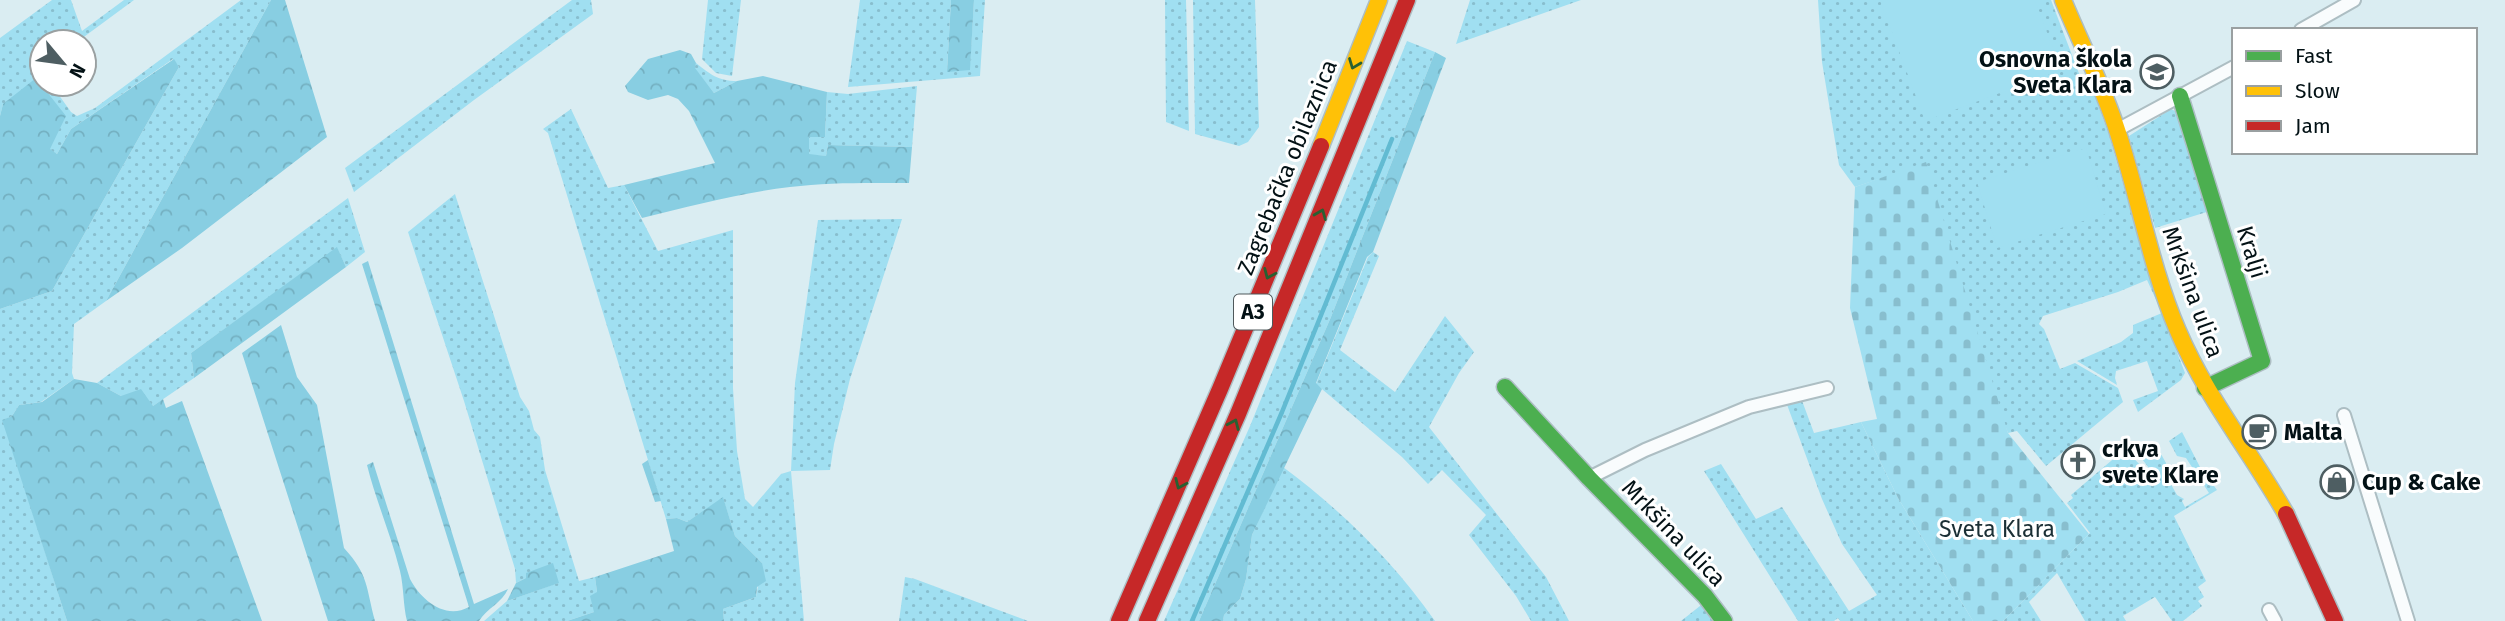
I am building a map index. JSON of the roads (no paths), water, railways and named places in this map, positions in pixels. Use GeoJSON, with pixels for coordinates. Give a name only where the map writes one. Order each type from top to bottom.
{"type":"FeatureCollection","features":[{"type":"Feature","properties":{"kind":"main road","name":"Zagrebačka obilaznica"},"geometry":{"type":"LineString","coordinates":[[1119,621],[1213,407],[1380,0]]}},
{"type":"Feature","properties":{"kind":"main road","name":"A3"},"geometry":{"type":"LineString","coordinates":[[1147,621],[1244,401],[1407,0]]}},
{"type":"Feature","properties":{"kind":"main road","name":"Mrkšina ulica"},"geometry":{"type":"LineString","coordinates":[[2063,0],[2118,130],[2163,290],[2178,331],[2205,388],[2269,484],[2289,520],[2335,621]]}},
{"type":"Feature","properties":{"kind":"main road","name":"Kralji"},"geometry":{"type":"LineString","coordinates":[[2180,96],[2262,361],[2205,388]]}},
{"type":"Feature","properties":{"kind":"main road","name":"Mrkšina ulica"},"geometry":{"type":"LineString","coordinates":[[1505,387],[1588,478],[1705,596],[1724,621]]}},
{"type":"Feature","properties":{"kind":"street"},"geometry":{"type":"LineString","coordinates":[[2305,28],[2354,0]]}},
{"type":"Feature","properties":{"kind":"street"},"geometry":{"type":"LineString","coordinates":[[2118,130],[2232,68]]}},
{"type":"Feature","properties":{"kind":"street","name":"Mrkšina ulica"},"geometry":{"type":"LineString","coordinates":[[1588,478],[1645,450],[1749,407],[1827,388]]}},
{"type":"Feature","properties":{"kind":"street"},"geometry":{"type":"LineString","coordinates":[[2344,415],[2408,621]]}},
{"type":"Feature","properties":{"kind":"waterway"},"geometry":{"type":"LineString","coordinates":[[1192,621],[1282,412],[1392,139]]}},
{"type":"Feature","properties":{"kind":"place","name":"Osnovna škola Sveta Klara"},"geometry":{"type":"Point","coordinates":[2157,72]}},
{"type":"Feature","properties":{"kind":"place","name":"Malta"},"geometry":{"type":"Point","coordinates":[2259,432]}},
{"type":"Feature","properties":{"kind":"place","name":"crkva svete Klare"},"geometry":{"type":"Point","coordinates":[2078,462]}},
{"type":"Feature","properties":{"kind":"place","name":"Cup & Cake"},"geometry":{"type":"Point","coordinates":[2337,482]}},
{"type":"Feature","properties":{"kind":"park label","name":"Sveta Klara"},"geometry":{"type":"Point","coordinates":[1997,529]}}]}
